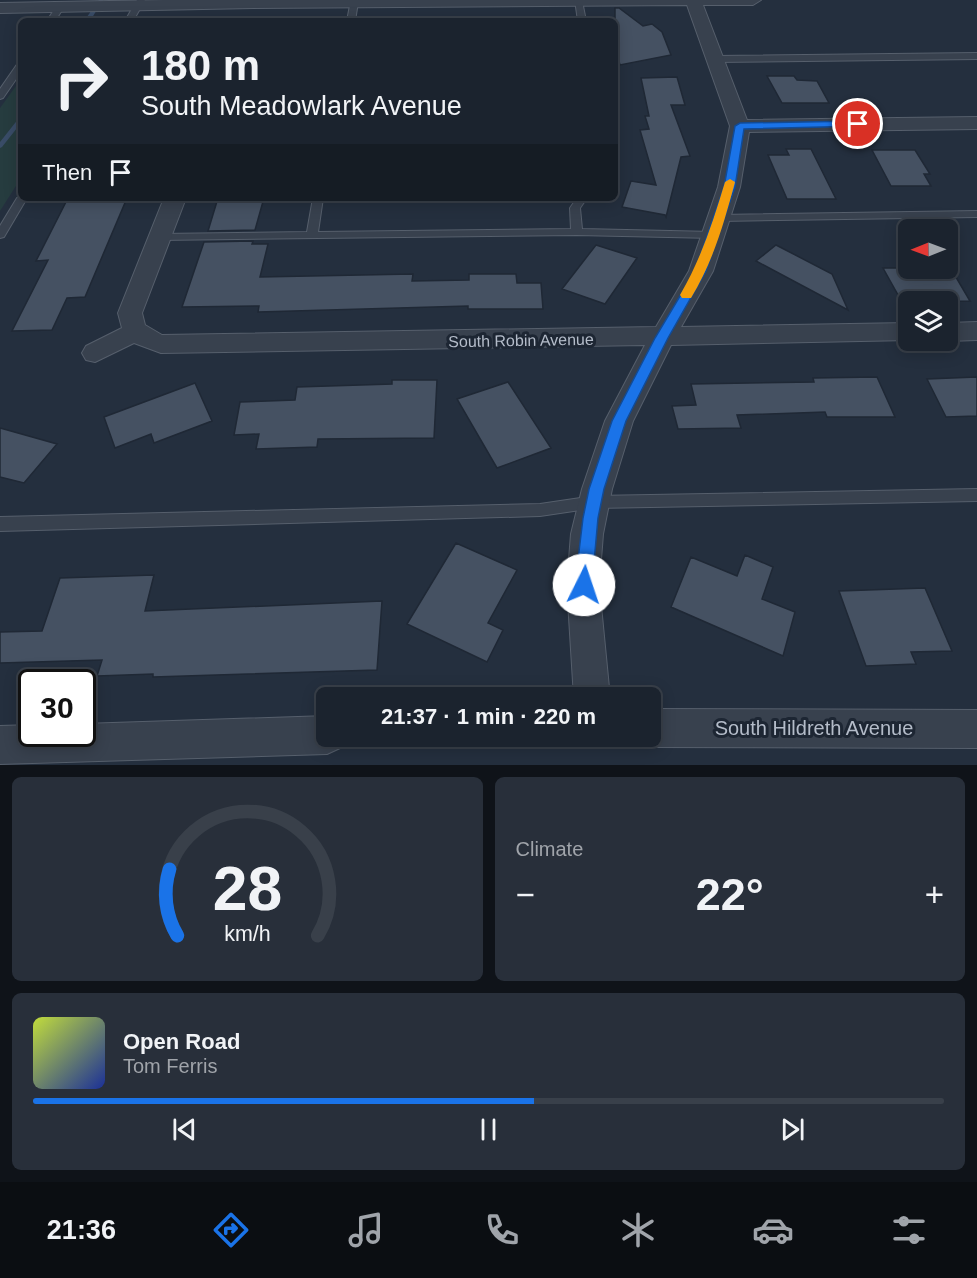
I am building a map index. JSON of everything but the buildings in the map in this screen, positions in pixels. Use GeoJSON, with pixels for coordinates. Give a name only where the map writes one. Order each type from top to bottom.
{"type":"FeatureCollection","features":[{"type":"Feature","properties":{"kind":"street"},"geometry":{"type":"LineString","coordinates":[[591,687],[584,585],[587,534],[594,502],[619,421],[700,271],[729,187],[740,126],[693,0]]}},
{"type":"Feature","properties":{"kind":"street"},"geometry":{"type":"LineString","coordinates":[[0,8],[140,2],[753,0]]}},
{"type":"Feature","properties":{"kind":"street"},"geometry":{"type":"LineString","coordinates":[[461,2],[461,18]]}},
{"type":"Feature","properties":{"kind":"street"},"geometry":{"type":"LineString","coordinates":[[248,18],[254,3]]}},
{"type":"Feature","properties":{"kind":"street"},"geometry":{"type":"LineString","coordinates":[[740,126],[977,123]]}},
{"type":"Feature","properties":{"kind":"street"},"geometry":{"type":"LineString","coordinates":[[95,353],[136,331],[131,322],[130,313],[174,201]]}},
{"type":"Feature","properties":{"kind":"street","name":"South Robin Avenue"},"geometry":{"type":"LineString","coordinates":[[136,331],[147,340],[174,345],[898,332]]}},
{"type":"Feature","properties":{"kind":"street"},"geometry":{"type":"LineString","coordinates":[[958,332],[977,331]]}},
{"type":"Feature","properties":{"kind":"street","name":"South Hildreth Avenue"},"geometry":{"type":"LineString","coordinates":[[661,728],[977,729]]}},
{"type":"Feature","properties":{"kind":"street"},"geometry":{"type":"LineString","coordinates":[[0,745],[316,735]]}},
{"type":"Feature","properties":{"kind":"lane"},"geometry":{"type":"LineString","coordinates":[[578,1],[581,18]]}},
{"type":"Feature","properties":{"kind":"lane"},"geometry":{"type":"LineString","coordinates":[[131,18],[140,2]]}},
{"type":"Feature","properties":{"kind":"lane"},"geometry":{"type":"LineString","coordinates":[[351,18],[354,2]]}},
{"type":"Feature","properties":{"kind":"lane"},"geometry":{"type":"LineString","coordinates":[[53,18],[60,7]]}},
{"type":"Feature","properties":{"kind":"lane"},"geometry":{"type":"LineString","coordinates":[[715,59],[977,56]]}},
{"type":"Feature","properties":{"kind":"lane"},"geometry":{"type":"LineString","coordinates":[[0,96],[18,69]]}},
{"type":"Feature","properties":{"kind":"lane"},"geometry":{"type":"LineString","coordinates":[[0,235],[20,201]]}},
{"type":"Feature","properties":{"kind":"lane"},"geometry":{"type":"LineString","coordinates":[[312,235],[318,201]]}},
{"type":"Feature","properties":{"kind":"lane"},"geometry":{"type":"LineString","coordinates":[[577,232],[575,208],[580,201]]}},
{"type":"Feature","properties":{"kind":"lane"},"geometry":{"type":"LineString","coordinates":[[159,237],[577,232],[977,214]]}},
{"type":"Feature","properties":{"kind":"lane"},"geometry":{"type":"LineString","coordinates":[[0,524],[540,510],[594,502],[977,495]]}},
{"type":"Feature","properties":{"kind":"green space"},"geometry":{"type":"Polygon","coordinates":[[[18,83],[18,183],[0,211],[0,108],[18,83]]]}},
{"type":"Feature","properties":{"kind":"waterway"},"geometry":{"type":"LineString","coordinates":[[89,18],[101,0]]}},
{"type":"Feature","properties":{"kind":"waterway"},"geometry":{"type":"LineString","coordinates":[[0,146],[18,123]]}},
{"type":"Feature","properties":{"kind":"slow traffic"},"geometry":{"type":"LineString","coordinates":[[686,295],[700,271],[718,226],[730,182]]}},
{"type":"Feature","properties":{"kind":"route"},"geometry":{"type":"LineString","coordinates":[[584,585],[587,534],[597,489],[619,421],[700,271],[718,226],[729,187],[740,126],[858,124]]}}]}
